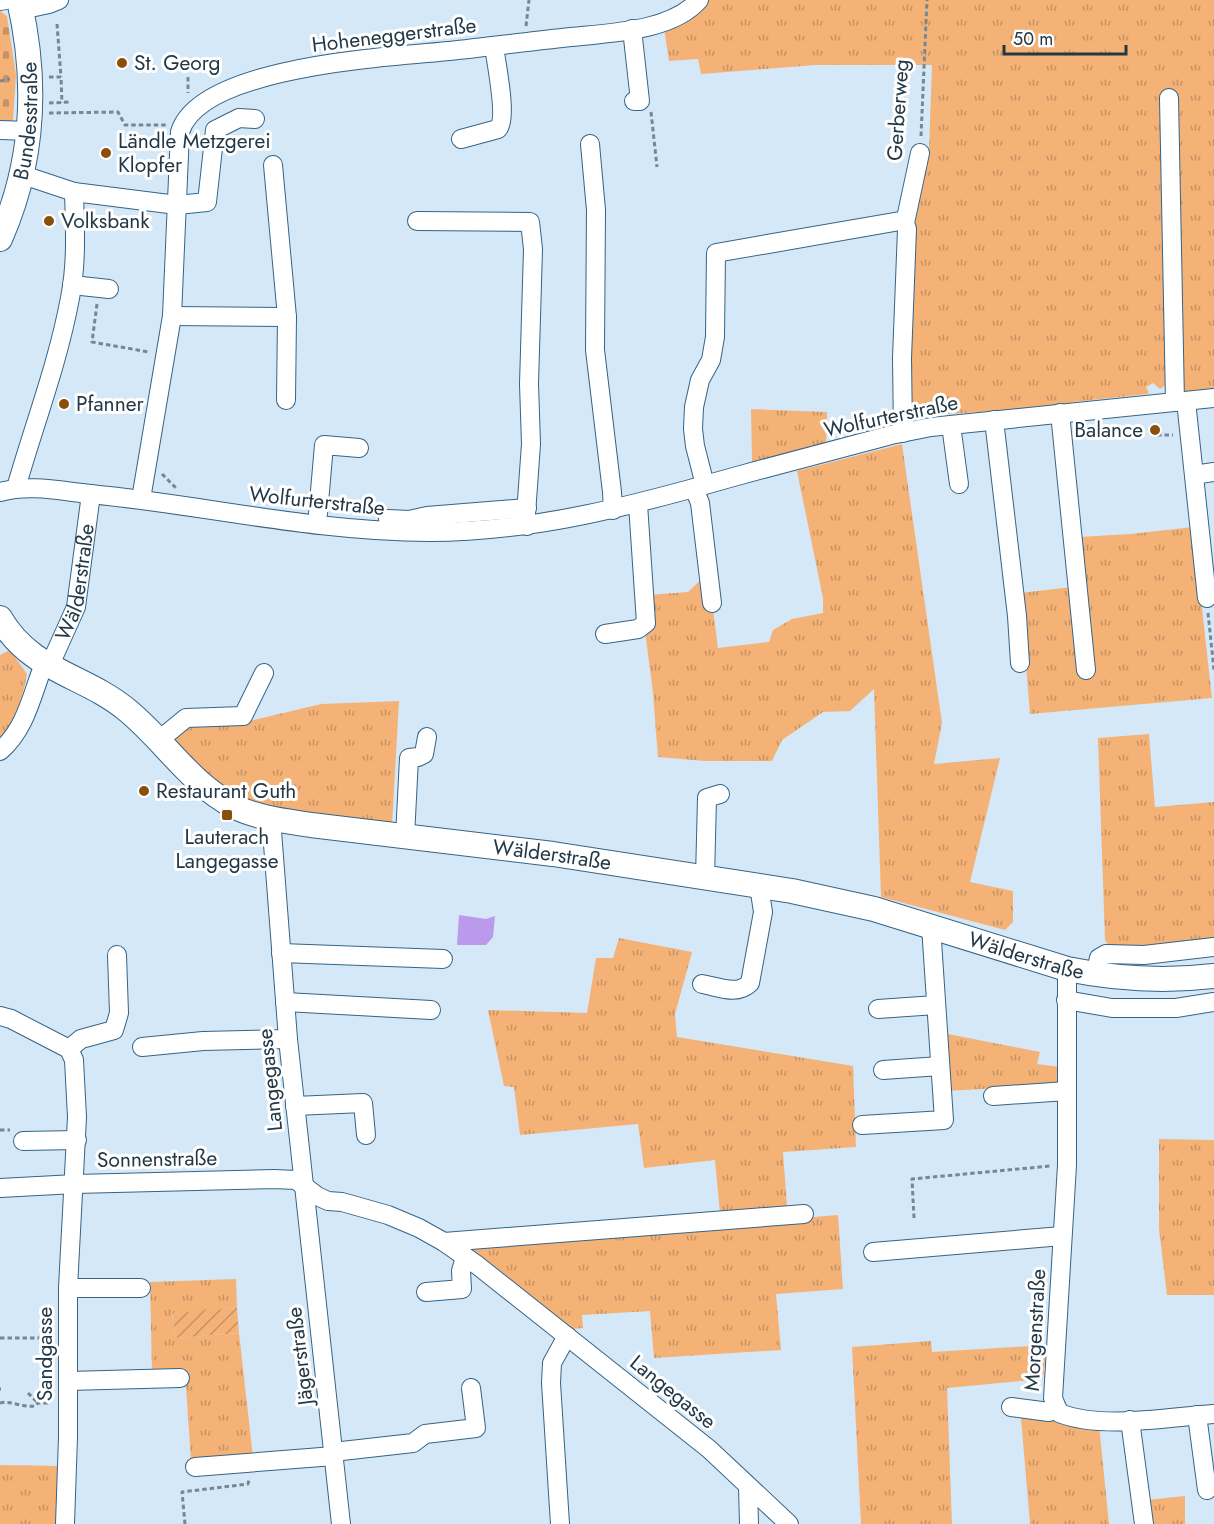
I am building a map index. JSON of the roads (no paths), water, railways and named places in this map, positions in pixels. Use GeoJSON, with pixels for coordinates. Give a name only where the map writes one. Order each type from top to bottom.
{"type":"FeatureCollection","features":[{"type":"Feature","properties":{"kind":"main road","name":"Bundesstraße"},"geometry":{"type":"LineString","coordinates":[[0,239],[23,175],[37,122],[31,78],[12,3]]}},
{"type":"Feature","properties":{"kind":"main road","name":"Wälderstraße"},"geometry":{"type":"LineString","coordinates":[[0,618],[9,633],[28,652],[46,665],[111,698],[127,710],[207,790],[237,808],[271,818],[311,825],[553,854],[759,886],[874,909],[1066,969],[1095,975],[1162,981],[1214,976]]}},
{"type":"Feature","properties":{"kind":"street"},"geometry":{"type":"LineString","coordinates":[[12,3],[49,4],[58,0]]}},
{"type":"Feature","properties":{"kind":"street","name":"Hoheneggerstraße"},"geometry":{"type":"LineString","coordinates":[[177,205],[182,125],[200,104],[214,96],[274,75],[349,61],[494,46],[657,25],[679,17],[699,0]]}},
{"type":"Feature","properties":{"kind":"street"},"geometry":{"type":"LineString","coordinates":[[632,29],[640,101],[634,101]]}},
{"type":"Feature","properties":{"kind":"street"},"geometry":{"type":"LineString","coordinates":[[460,139],[498,129],[502,124],[503,112],[494,46]]}},
{"type":"Feature","properties":{"kind":"street"},"geometry":{"type":"LineString","coordinates":[[1169,98],[1180,402],[1207,540],[1207,598]]}},
{"type":"Feature","properties":{"kind":"street"},"geometry":{"type":"LineString","coordinates":[[23,175],[74,192],[177,205],[207,202],[215,130],[239,118],[255,119]]}},
{"type":"Feature","properties":{"kind":"street"},"geometry":{"type":"LineString","coordinates":[[0,130],[37,122]]}},
{"type":"Feature","properties":{"kind":"street"},"geometry":{"type":"LineString","coordinates":[[590,144],[596,210],[595,350],[613,510]]}},
{"type":"Feature","properties":{"kind":"street","name":"Gerberweg"},"geometry":{"type":"LineString","coordinates":[[903,433],[902,358],[907,229],[905,223],[920,153]]}},
{"type":"Feature","properties":{"kind":"street"},"geometry":{"type":"LineString","coordinates":[[273,165],[287,317],[286,400]]}},
{"type":"Feature","properties":{"kind":"street"},"geometry":{"type":"LineString","coordinates":[[8,490],[57,355],[72,285],[75,253],[74,192]]}},
{"type":"Feature","properties":{"kind":"street"},"geometry":{"type":"LineString","coordinates":[[141,499],[172,316],[177,205]]}},
{"type":"Feature","properties":{"kind":"street"},"geometry":{"type":"LineString","coordinates":[[269,519],[270,508],[365,519],[410,520],[427,516],[527,517],[531,444],[533,249],[530,222],[417,221]]}},
{"type":"Feature","properties":{"kind":"street"},"geometry":{"type":"LineString","coordinates":[[712,603],[693,418],[700,380],[711,360],[716,337],[716,253],[900,221],[905,223]]}},
{"type":"Feature","properties":{"kind":"street"},"geometry":{"type":"LineString","coordinates":[[72,285],[104,288]]}},
{"type":"Feature","properties":{"kind":"street"},"geometry":{"type":"LineString","coordinates":[[172,316],[287,317]]}},
{"type":"Feature","properties":{"kind":"street","name":"Wolfurterstraße"},"geometry":{"type":"LineString","coordinates":[[8,490],[39,488],[141,499],[323,527],[430,532],[527,517],[613,510],[903,433],[994,420],[1214,398]]}},
{"type":"Feature","properties":{"kind":"street"},"geometry":{"type":"LineString","coordinates":[[1060,413],[1086,670]]}},
{"type":"Feature","properties":{"kind":"street"},"geometry":{"type":"LineString","coordinates":[[994,420],[1017,616],[1020,663]]}},
{"type":"Feature","properties":{"kind":"street"},"geometry":{"type":"LineString","coordinates":[[951,425],[959,484]]}},
{"type":"Feature","properties":{"kind":"street"},"geometry":{"type":"LineString","coordinates":[[318,514],[324,445],[359,448]]}},
{"type":"Feature","properties":{"kind":"street"},"geometry":{"type":"LineString","coordinates":[[1194,475],[1214,472]]}},
{"type":"Feature","properties":{"kind":"street","name":"Wälderstraße"},"geometry":{"type":"LineString","coordinates":[[46,665],[76,607],[91,494]]}},
{"type":"Feature","properties":{"kind":"street"},"geometry":{"type":"LineString","coordinates":[[604,634],[638,629],[646,623],[638,504]]}},
{"type":"Feature","properties":{"kind":"street"},"geometry":{"type":"LineString","coordinates":[[0,751],[10,742],[23,723],[46,665]]}},
{"type":"Feature","properties":{"kind":"street"},"geometry":{"type":"LineString","coordinates":[[158,741],[186,718],[243,716],[264,673]]}},
{"type":"Feature","properties":{"kind":"street"},"geometry":{"type":"LineString","coordinates":[[405,837],[409,758],[424,754],[427,737]]}},
{"type":"Feature","properties":{"kind":"street"},"geometry":{"type":"LineString","coordinates":[[705,878],[707,798],[720,794]]}},
{"type":"Feature","properties":{"kind":"street","name":"Langegasse"},"geometry":{"type":"LineString","coordinates":[[271,818],[288,1039],[303,1183],[317,1196],[328,1201],[388,1215],[420,1228],[444,1242],[709,1449],[789,1524]]}},
{"type":"Feature","properties":{"kind":"street"},"geometry":{"type":"LineString","coordinates":[[702,984],[737,991],[744,989],[750,982],[763,912],[759,886]]}},
{"type":"Feature","properties":{"kind":"street"},"geometry":{"type":"LineString","coordinates":[[862,1125],[944,1119],[931,926]]}},
{"type":"Feature","properties":{"kind":"street","name":"Wälderstraße"},"geometry":{"type":"LineString","coordinates":[[1095,975],[1099,958],[1106,954],[1144,955],[1214,947]]}},
{"type":"Feature","properties":{"kind":"street"},"geometry":{"type":"LineString","coordinates":[[281,953],[443,959]]}},
{"type":"Feature","properties":{"kind":"street"},"geometry":{"type":"LineString","coordinates":[[0,1016],[11,1019],[69,1049],[81,1039],[114,1030],[119,1013],[117,955]]}},
{"type":"Feature","properties":{"kind":"street","name":"Morgenstraße"},"geometry":{"type":"LineString","coordinates":[[1066,969],[1067,1165],[1053,1398],[1059,1413],[1102,1422],[1205,1414]]}},
{"type":"Feature","properties":{"kind":"street","name":"Wälderstraße"},"geometry":{"type":"LineString","coordinates":[[1066,1000],[1112,1008],[1176,1008],[1214,1002]]}},
{"type":"Feature","properties":{"kind":"street"},"geometry":{"type":"LineString","coordinates":[[285,1002],[431,1010]]}},
{"type":"Feature","properties":{"kind":"street"},"geometry":{"type":"LineString","coordinates":[[878,1009],[936,1005]]}},
{"type":"Feature","properties":{"kind":"street"},"geometry":{"type":"LineString","coordinates":[[142,1047],[203,1041],[288,1039]]}},
{"type":"Feature","properties":{"kind":"street","name":"Sonnenstraße"},"geometry":{"type":"LineString","coordinates":[[69,1049],[74,1060],[75,1184],[274,1179],[296,1180],[303,1183]]}},
{"type":"Feature","properties":{"kind":"street"},"geometry":{"type":"LineString","coordinates":[[883,1070],[940,1066]]}},
{"type":"Feature","properties":{"kind":"street"},"geometry":{"type":"LineString","coordinates":[[993,1096],[1067,1091]]}},
{"type":"Feature","properties":{"kind":"street"},"geometry":{"type":"LineString","coordinates":[[295,1106],[363,1103],[366,1135]]}},
{"type":"Feature","properties":{"kind":"street"},"geometry":{"type":"LineString","coordinates":[[23,1141],[76,1140]]}},
{"type":"Feature","properties":{"kind":"street","name":"Jägerstraße"},"geometry":{"type":"LineString","coordinates":[[303,1183],[341,1524]]}},
{"type":"Feature","properties":{"kind":"street"},"geometry":{"type":"LineString","coordinates":[[0,1188],[75,1184]]}},
{"type":"Feature","properties":{"kind":"street","name":"Sandgasse"},"geometry":{"type":"LineString","coordinates":[[65,1524],[68,1288],[75,1184]]}},
{"type":"Feature","properties":{"kind":"street"},"geometry":{"type":"LineString","coordinates":[[444,1242],[804,1214]]}},
{"type":"Feature","properties":{"kind":"street","name":"Morgenstraße"},"geometry":{"type":"LineString","coordinates":[[873,1252],[1062,1236]]}},
{"type":"Feature","properties":{"kind":"street"},"geometry":{"type":"LineString","coordinates":[[426,1292],[462,1289],[461,1271],[465,1257]]}},
{"type":"Feature","properties":{"kind":"street"},"geometry":{"type":"LineString","coordinates":[[68,1288],[141,1288]]}},
{"type":"Feature","properties":{"kind":"street"},"geometry":{"type":"LineString","coordinates":[[560,1524],[551,1383],[552,1363],[567,1336]]}},
{"type":"Feature","properties":{"kind":"street"},"geometry":{"type":"LineString","coordinates":[[68,1381],[180,1378]]}},
{"type":"Feature","properties":{"kind":"street"},"geometry":{"type":"LineString","coordinates":[[195,1467],[334,1454],[413,1443],[425,1434],[476,1428],[471,1388]]}},
{"type":"Feature","properties":{"kind":"street"},"geometry":{"type":"LineString","coordinates":[[1011,1407],[1049,1412],[1057,1408]]}},
{"type":"Feature","properties":{"kind":"street"},"geometry":{"type":"LineString","coordinates":[[1205,1414],[1208,1490]]}},
{"type":"Feature","properties":{"kind":"street"},"geometry":{"type":"LineString","coordinates":[[1130,1420],[1144,1524]]}},
{"type":"Feature","properties":{"kind":"street"},"geometry":{"type":"LineString","coordinates":[[748,1486],[749,1524]]}},
{"type":"Feature","properties":{"kind":"place","name":"St. Georg"},"geometry":{"type":"Point","coordinates":[122,63]}},
{"type":"Feature","properties":{"kind":"place","name":"Ländle Metzgerei Klopfer"},"geometry":{"type":"Point","coordinates":[106,153]}},
{"type":"Feature","properties":{"kind":"place","name":"Volksbank"},"geometry":{"type":"Point","coordinates":[49,221]}},
{"type":"Feature","properties":{"kind":"place","name":"Pfanner"},"geometry":{"type":"Point","coordinates":[64,404]}},
{"type":"Feature","properties":{"kind":"place","name":"Balance"},"geometry":{"type":"Point","coordinates":[1155,430]}},
{"type":"Feature","properties":{"kind":"place","name":"Restaurant Guth"},"geometry":{"type":"Point","coordinates":[144,791]}},
{"type":"Feature","properties":{"kind":"place","name":"Lauterach Langegasse"},"geometry":{"type":"Point","coordinates":[227,815]}}]}
